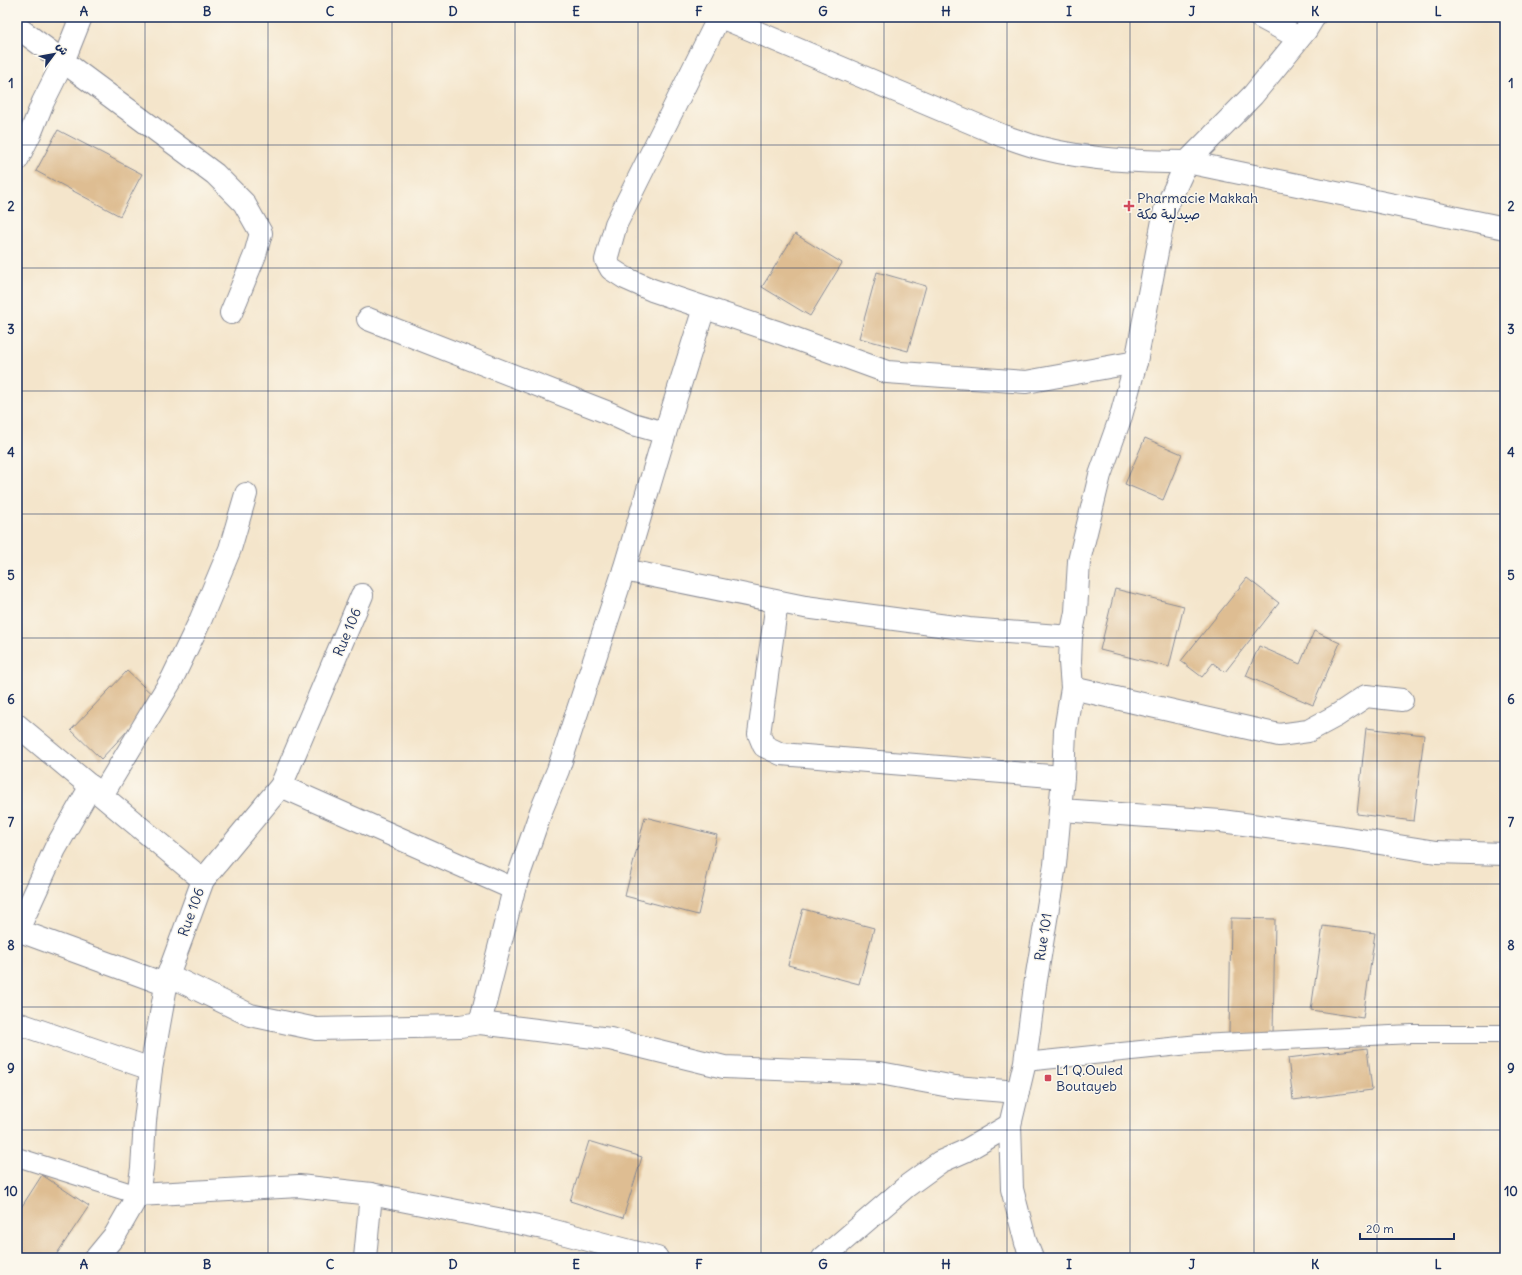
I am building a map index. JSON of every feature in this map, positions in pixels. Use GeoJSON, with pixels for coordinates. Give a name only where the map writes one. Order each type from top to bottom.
{"type":"FeatureCollection","features":[{"type":"Feature","properties":{"kind":"street"},"geometry":{"type":"LineString","coordinates":[[17,160],[63,62],[81,17]]}},
{"type":"Feature","properties":{"kind":"street"},"geometry":{"type":"LineString","coordinates":[[1136,362],[1026,382],[887,372],[780,333],[652,290],[611,270],[606,260],[616,224],[720,17],[1003,136],[1039,148],[1073,155],[1137,162],[1187,162],[1505,228]]}},
{"type":"Feature","properties":{"kind":"street"},"geometry":{"type":"LineString","coordinates":[[1260,17],[1299,38]]}},
{"type":"Feature","properties":{"kind":"street","name":"Rue 101"},"geometry":{"type":"LineString","coordinates":[[1032,1258],[1026,1243],[1012,1189],[1010,1125],[1025,1062],[1035,986],[1056,865],[1061,810],[1065,730],[1072,688],[1070,662],[1071,637],[1076,612],[1079,561],[1100,475],[1121,416],[1136,362],[1165,210],[1187,162],[1253,95],[1314,17]]}},
{"type":"Feature","properties":{"kind":"street"},"geometry":{"type":"LineString","coordinates":[[17,27],[215,174],[244,203],[261,233],[255,255],[231,313]]}},
{"type":"Feature","properties":{"kind":"street"},"geometry":{"type":"LineString","coordinates":[[480,1023],[514,889],[541,811],[558,770],[624,570],[704,308]]}},
{"type":"Feature","properties":{"kind":"street"},"geometry":{"type":"LineString","coordinates":[[368,319],[609,413],[633,424],[665,432]]}},
{"type":"Feature","properties":{"kind":"street"},"geometry":{"type":"LineString","coordinates":[[246,494],[230,549],[200,621],[176,673],[55,849],[17,930],[167,980],[250,1015],[316,1030],[460,1026],[480,1023],[610,1039],[724,1067],[880,1073],[955,1087],[1018,1092]]}},
{"type":"Feature","properties":{"kind":"street"},"geometry":{"type":"LineString","coordinates":[[624,570],[805,607],[969,629],[1071,637]]}},
{"type":"Feature","properties":{"kind":"street","name":"Rue 106"},"geometry":{"type":"LineString","coordinates":[[96,1258],[115,1235],[138,1195],[142,1168],[145,1121],[152,1069],[167,980],[203,880],[281,786],[362,595]]}},
{"type":"Feature","properties":{"kind":"street"},"geometry":{"type":"LineString","coordinates":[[777,602],[758,734],[764,746],[781,754],[1063,777]]}},
{"type":"Feature","properties":{"kind":"street"},"geometry":{"type":"LineString","coordinates":[[1072,688],[1278,735],[1308,731],[1336,716],[1366,696],[1402,700]]}},
{"type":"Feature","properties":{"kind":"street"},"geometry":{"type":"LineString","coordinates":[[17,725],[203,880]]}},
{"type":"Feature","properties":{"kind":"street"},"geometry":{"type":"LineString","coordinates":[[281,786],[514,889]]}},
{"type":"Feature","properties":{"kind":"street"},"geometry":{"type":"LineString","coordinates":[[1061,810],[1221,821],[1342,837],[1436,852],[1505,854]]}},
{"type":"Feature","properties":{"kind":"street"},"geometry":{"type":"LineString","coordinates":[[17,1024],[152,1069]]}},
{"type":"Feature","properties":{"kind":"street"},"geometry":{"type":"LineString","coordinates":[[823,1258],[907,1186],[940,1162],[965,1151],[1010,1125]]}},
{"type":"Feature","properties":{"kind":"street"},"geometry":{"type":"LineString","coordinates":[[138,1195],[298,1186],[372,1194],[543,1228],[657,1258]]}},
{"type":"Feature","properties":{"kind":"street"},"geometry":{"type":"LineString","coordinates":[[365,1258],[372,1194]]}},
{"type":"Feature","properties":{"kind":"lane"},"geometry":{"type":"LineString","coordinates":[[1025,1062],[1199,1044],[1412,1034],[1505,1034]]}},
{"type":"Feature","properties":{"kind":"lane"},"geometry":{"type":"LineString","coordinates":[[17,1157],[138,1195]]}},
{"type":"Feature","properties":{"kind":"building"},"geometry":{"type":"Polygon","coordinates":[[[58,130],[142,174],[120,216],[36,171],[58,130]]]}},
{"type":"Feature","properties":{"kind":"building"},"geometry":{"type":"Polygon","coordinates":[[[795,234],[842,263],[810,316],[762,287],[795,234]]]}},
{"type":"Feature","properties":{"kind":"building"},"geometry":{"type":"Polygon","coordinates":[[[877,272],[926,286],[908,351],[859,338],[877,272]]]}},
{"type":"Feature","properties":{"kind":"building"},"geometry":{"type":"Polygon","coordinates":[[[1145,438],[1182,454],[1163,500],[1125,484],[1145,438]]]}},
{"type":"Feature","properties":{"kind":"building"},"geometry":{"type":"Polygon","coordinates":[[[1247,578],[1279,603],[1225,672],[1213,663],[1202,677],[1181,661],[1247,578]]]}},
{"type":"Feature","properties":{"kind":"building"},"geometry":{"type":"Polygon","coordinates":[[[1115,589],[1184,606],[1169,667],[1100,650],[1115,589]]]}},
{"type":"Feature","properties":{"kind":"building"},"geometry":{"type":"Polygon","coordinates":[[[1314,631],[1340,643],[1313,705],[1246,676],[1259,646],[1300,664],[1314,631]]]}},
{"type":"Feature","properties":{"kind":"building"},"geometry":{"type":"Polygon","coordinates":[[[127,671],[157,699],[101,759],[71,730],[127,671]]]}},
{"type":"Feature","properties":{"kind":"building"},"geometry":{"type":"Polygon","coordinates":[[[1366,728],[1424,735],[1414,821],[1357,814],[1366,728]]]}},
{"type":"Feature","properties":{"kind":"building"},"geometry":{"type":"Polygon","coordinates":[[[645,817],[717,835],[698,915],[625,896],[645,817]]]}},
{"type":"Feature","properties":{"kind":"building"},"geometry":{"type":"Polygon","coordinates":[[[803,909],[874,928],[859,984],[788,965],[803,909]]]}},
{"type":"Feature","properties":{"kind":"building"},"geometry":{"type":"Polygon","coordinates":[[[1231,918],[1275,919],[1273,1034],[1229,1033],[1231,918]]]}},
{"type":"Feature","properties":{"kind":"building"},"geometry":{"type":"Polygon","coordinates":[[[1323,926],[1375,933],[1363,1018],[1311,1010],[1323,926]]]}},
{"type":"Feature","properties":{"kind":"building"},"geometry":{"type":"Polygon","coordinates":[[[1367,1048],[1372,1090],[1293,1100],[1288,1058],[1367,1048]]]}},
{"type":"Feature","properties":{"kind":"building"},"geometry":{"type":"Polygon","coordinates":[[[589,1141],[642,1157],[623,1218],[570,1201],[589,1141]]]}},
{"type":"Feature","properties":{"kind":"building"},"geometry":{"type":"Polygon","coordinates":[[[42,1175],[89,1206],[54,1258],[17,1258],[17,1214],[42,1175]]]}},
{"type":"Feature","properties":{"kind":"place","name":"Pharmacie Makkah صيدلية مكة"},"geometry":{"type":"Point","coordinates":[1129,206]}},
{"type":"Feature","properties":{"kind":"place","name":"L1 Q.Ouled Boutayeb"},"geometry":{"type":"Point","coordinates":[1048,1078]}}]}
